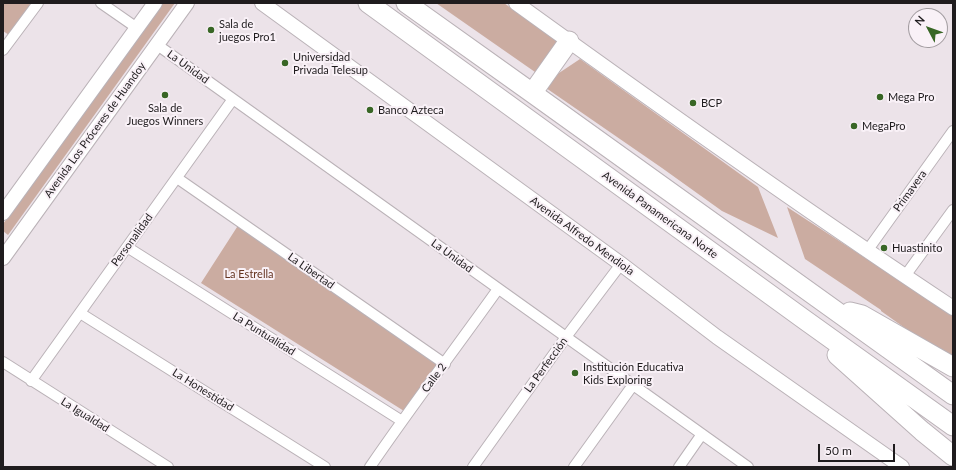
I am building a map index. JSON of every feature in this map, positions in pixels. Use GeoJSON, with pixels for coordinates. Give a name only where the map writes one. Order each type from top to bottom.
{"type":"FeatureCollection","features":[{"type":"Feature","properties":{"kind":"highway","name":"Avenida Panamericana Norte"},"geometry":{"type":"LineString","coordinates":[[368,3],[953,426]]}},
{"type":"Feature","properties":{"kind":"highway"},"geometry":{"type":"LineString","coordinates":[[406,3],[533,92],[953,395]]}},
{"type":"Feature","properties":{"kind":"highway"},"geometry":{"type":"LineString","coordinates":[[533,92],[569,41]]}},
{"type":"Feature","properties":{"kind":"highway"},"geometry":{"type":"LineString","coordinates":[[827,305],[862,315],[953,367]]}},
{"type":"Feature","properties":{"kind":"highway"},"geometry":{"type":"LineString","coordinates":[[803,318],[842,360],[922,431],[953,456]]}},
{"type":"Feature","properties":{"kind":"main road"},"geometry":{"type":"LineString","coordinates":[[3,213],[155,3]]}},
{"type":"Feature","properties":{"kind":"main road","name":"Avenida Los Próceres de Huandoy"},"geometry":{"type":"LineString","coordinates":[[3,258],[187,3]]}},
{"type":"Feature","properties":{"kind":"main road","name":"Avenida Alfredo Mendiola"},"geometry":{"type":"LineString","coordinates":[[262,3],[621,264],[717,337],[902,467]]}},
{"type":"Feature","properties":{"kind":"main road"},"geometry":{"type":"LineString","coordinates":[[516,3],[755,173],[905,276],[951,303]]}},
{"type":"Feature","properties":{"kind":"street"},"geometry":{"type":"LineString","coordinates":[[3,50],[7,38],[38,3]]}},
{"type":"Feature","properties":{"kind":"street"},"geometry":{"type":"LineString","coordinates":[[101,3],[138,28]]}},
{"type":"Feature","properties":{"kind":"street","name":"La Unidad"},"geometry":{"type":"LineString","coordinates":[[156,44],[748,467]]}},
{"type":"Feature","properties":{"kind":"street","name":"Personalidad"},"geometry":{"type":"LineString","coordinates":[[31,381],[233,99]]}},
{"type":"Feature","properties":{"kind":"street","name":"Primavera"},"geometry":{"type":"LineString","coordinates":[[867,250],[953,132]]}},
{"type":"Feature","properties":{"kind":"street","name":"La Libertad"},"geometry":{"type":"LineString","coordinates":[[177,178],[445,364]]}},
{"type":"Feature","properties":{"kind":"street"},"geometry":{"type":"LineString","coordinates":[[905,276],[953,210]]}},
{"type":"Feature","properties":{"kind":"street","name":"La Puntualidad"},"geometry":{"type":"LineString","coordinates":[[127,247],[402,421]]}},
{"type":"Feature","properties":{"kind":"street","name":"La Perfección"},"geometry":{"type":"LineString","coordinates":[[473,467],[566,337],[621,264]]}},
{"type":"Feature","properties":{"kind":"street","name":"Calle 2"},"geometry":{"type":"LineString","coordinates":[[370,467],[498,289]]}},
{"type":"Feature","properties":{"kind":"street","name":"La Honestidad"},"geometry":{"type":"LineString","coordinates":[[80,313],[325,467]]}},
{"type":"Feature","properties":{"kind":"street","name":"La Igualdad"},"geometry":{"type":"LineString","coordinates":[[3,362],[168,467]]}},
{"type":"Feature","properties":{"kind":"street"},"geometry":{"type":"LineString","coordinates":[[574,467],[633,385]]}},
{"type":"Feature","properties":{"kind":"street"},"geometry":{"type":"LineString","coordinates":[[679,467],[702,434]]}},
{"type":"Feature","properties":{"kind":"green space"},"geometry":{"type":"Polygon","coordinates":[[[3,3],[33,3],[9,35],[3,31],[3,3]]]}},
{"type":"Feature","properties":{"kind":"green space"},"geometry":{"type":"Polygon","coordinates":[[[162,3],[175,3],[8,235],[3,231],[3,224],[162,3]]]}},
{"type":"Feature","properties":{"kind":"green space"},"geometry":{"type":"Polygon","coordinates":[[[436,3],[504,3],[559,43],[535,72],[436,3]]]}},
{"type":"Feature","properties":{"kind":"green space"},"geometry":{"type":"Polygon","coordinates":[[[580,59],[758,187],[778,238],[722,211],[546,88],[559,73],[580,59]]]}},
{"type":"Feature","properties":{"kind":"green space"},"geometry":{"type":"Polygon","coordinates":[[[787,207],[953,315],[953,357],[926,343],[881,310],[805,259],[787,207]]]}},
{"type":"Feature","properties":{"kind":"green space","name":"La Estrella"},"geometry":{"type":"Polygon","coordinates":[[[239,224],[437,365],[404,411],[201,283],[239,224]]]}},
{"type":"Feature","properties":{"kind":"place","name":"Sala de juegos Pro1"},"geometry":{"type":"Point","coordinates":[211,30]}},
{"type":"Feature","properties":{"kind":"place","name":"Universidad Privada Telesup"},"geometry":{"type":"Point","coordinates":[285,63]}},
{"type":"Feature","properties":{"kind":"place","name":"Sala de Juegos Winners"},"geometry":{"type":"Point","coordinates":[165,95]}},
{"type":"Feature","properties":{"kind":"place","name":"Mega Pro"},"geometry":{"type":"Point","coordinates":[880,97]}},
{"type":"Feature","properties":{"kind":"place","name":"BCP"},"geometry":{"type":"Point","coordinates":[693,103]}},
{"type":"Feature","properties":{"kind":"place","name":"Banco Azteca"},"geometry":{"type":"Point","coordinates":[370,110]}},
{"type":"Feature","properties":{"kind":"place","name":"MegaPro"},"geometry":{"type":"Point","coordinates":[854,126]}},
{"type":"Feature","properties":{"kind":"place","name":"Huastinito"},"geometry":{"type":"Point","coordinates":[884,248]}},
{"type":"Feature","properties":{"kind":"place","name":"Institución Educativa Kids Exploring"},"geometry":{"type":"Point","coordinates":[575,373]}}]}
